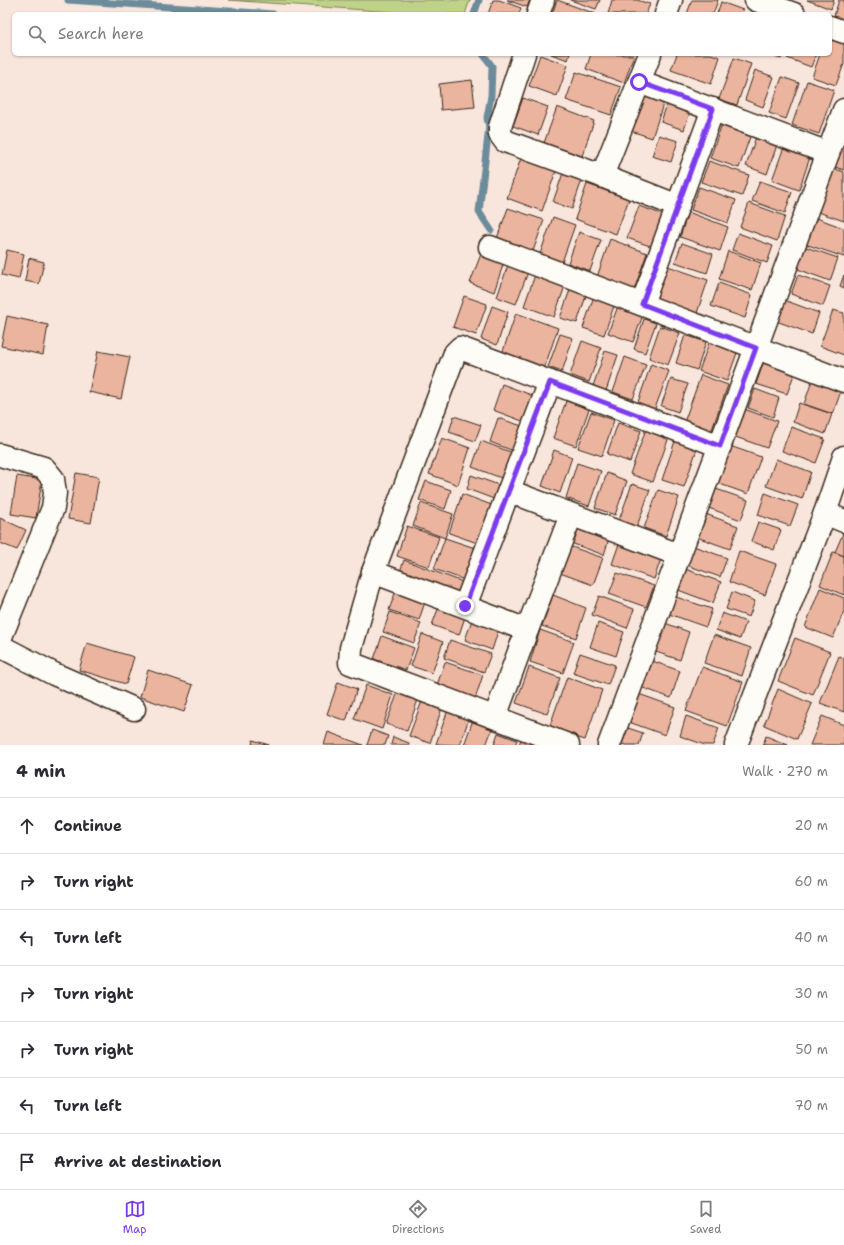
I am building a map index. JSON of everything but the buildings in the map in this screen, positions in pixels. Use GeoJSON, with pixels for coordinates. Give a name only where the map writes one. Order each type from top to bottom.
{"type":"FeatureCollection","features":[{"type":"Feature","properties":{"kind":"street"},"geometry":{"type":"LineString","coordinates":[[539,12],[543,0]]}},
{"type":"Feature","properties":{"kind":"street"},"geometry":{"type":"LineString","coordinates":[[667,12],[671,0]]}},
{"type":"Feature","properties":{"kind":"street"},"geometry":{"type":"LineString","coordinates":[[756,0],[789,12]]}},
{"type":"Feature","properties":{"kind":"street"},"geometry":{"type":"LineString","coordinates":[[832,28],[844,32]]}},
{"type":"Feature","properties":{"kind":"street"},"geometry":{"type":"LineString","coordinates":[[523,56],[500,127],[500,134],[505,141],[602,176],[678,206]]}},
{"type":"Feature","properties":{"kind":"street"},"geometry":{"type":"LineString","coordinates":[[602,176],[649,56]]}},
{"type":"Feature","properties":{"kind":"street"},"geometry":{"type":"LineString","coordinates":[[639,82],[828,153]]}},
{"type":"Feature","properties":{"kind":"street"},"geometry":{"type":"LineString","coordinates":[[642,304],[713,109]]}},
{"type":"Feature","properties":{"kind":"street"},"geometry":{"type":"LineString","coordinates":[[609,745],[844,110]]}},
{"type":"Feature","properties":{"kind":"street"},"geometry":{"type":"LineString","coordinates":[[490,247],[844,381]]}},
{"type":"Feature","properties":{"kind":"street"},"geometry":{"type":"LineString","coordinates":[[568,745],[350,662],[350,648],[373,572],[455,353],[460,348],[720,446]]}},
{"type":"Feature","properties":{"kind":"street"},"geometry":{"type":"LineString","coordinates":[[465,606],[550,382]]}},
{"type":"Feature","properties":{"kind":"street"},"geometry":{"type":"LineString","coordinates":[[0,455],[44,468],[53,479],[55,493],[53,508],[0,639]]}},
{"type":"Feature","properties":{"kind":"street"},"geometry":{"type":"LineString","coordinates":[[736,745],[834,517],[844,457]]}},
{"type":"Feature","properties":{"kind":"street"},"geometry":{"type":"LineString","coordinates":[[509,491],[679,555]]}},
{"type":"Feature","properties":{"kind":"street"},"geometry":{"type":"LineString","coordinates":[[495,717],[571,515]]}},
{"type":"Feature","properties":{"kind":"street"},"geometry":{"type":"LineString","coordinates":[[373,572],[527,630]]}},
{"type":"Feature","properties":{"kind":"street"},"geometry":{"type":"LineString","coordinates":[[0,646],[54,674],[134,709]]}},
{"type":"Feature","properties":{"kind":"green space"},"geometry":{"type":"Polygon","coordinates":[[[228,0],[470,0],[466,12],[392,12],[228,0]]]}},
{"type":"Feature","properties":{"kind":"waterway"},"geometry":{"type":"LineString","coordinates":[[68,0],[244,12]]}},
{"type":"Feature","properties":{"kind":"waterway"},"geometry":{"type":"LineString","coordinates":[[475,12],[479,0]]}},
{"type":"Feature","properties":{"kind":"waterway"},"geometry":{"type":"LineString","coordinates":[[484,56],[492,66],[491,96],[487,118],[489,127],[479,212],[491,230]]}},
{"type":"Feature","properties":{"kind":"route"},"geometry":{"type":"LineString","coordinates":[[465,606],[550,382],[720,446],[756,348],[642,304],[713,109],[639,82]]}}]}
